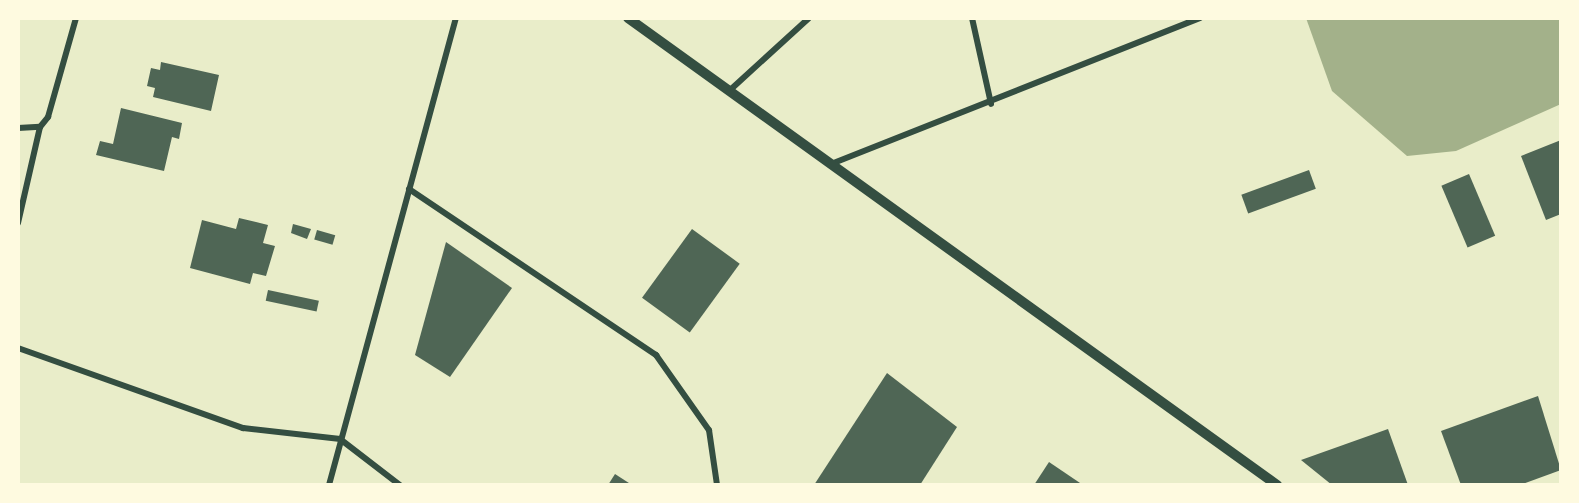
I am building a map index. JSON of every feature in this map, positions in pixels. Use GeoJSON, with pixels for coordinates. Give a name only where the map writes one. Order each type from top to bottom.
{"type":"FeatureCollection","features":[{"type":"Feature","properties":{"kind":"street"},"geometry":{"type":"LineString","coordinates":[[18,223],[40,128],[48,117],[76,18]]}},
{"type":"Feature","properties":{"kind":"street"},"geometry":{"type":"LineString","coordinates":[[329,485],[456,18]]}},
{"type":"Feature","properties":{"kind":"street"},"geometry":{"type":"LineString","coordinates":[[628,18],[1277,485]]}},
{"type":"Feature","properties":{"kind":"street"},"geometry":{"type":"LineString","coordinates":[[729,91],[810,18]]}},
{"type":"Feature","properties":{"kind":"street"},"geometry":{"type":"LineString","coordinates":[[972,18],[991,104]]}},
{"type":"Feature","properties":{"kind":"street"},"geometry":{"type":"LineString","coordinates":[[831,164],[991,104],[1200,18]]}},
{"type":"Feature","properties":{"kind":"street"},"geometry":{"type":"LineString","coordinates":[[18,128],[40,128]]}},
{"type":"Feature","properties":{"kind":"street"},"geometry":{"type":"LineString","coordinates":[[409,189],[656,355],[709,430],[717,485]]}},
{"type":"Feature","properties":{"kind":"street"},"geometry":{"type":"LineString","coordinates":[[18,348],[243,428],[340,439],[400,485]]}},
{"type":"Feature","properties":{"kind":"shaded area"},"geometry":{"type":"Polygon","coordinates":[[[1306,18],[1561,18],[1561,104],[1456,151],[1407,156],[1332,91],[1306,18]]]}},
{"type":"Feature","properties":{"kind":"building"},"geometry":{"type":"Polygon","coordinates":[[[161,62],[219,75],[211,111],[153,97],[155,88],[147,86],[151,68],[160,70],[161,62]]]}},
{"type":"Feature","properties":{"kind":"building"},"geometry":{"type":"Polygon","coordinates":[[[121,108],[182,123],[179,139],[172,137],[164,171],[96,155],[100,141],[113,144],[121,108]]]}},
{"type":"Feature","properties":{"kind":"building"},"geometry":{"type":"Polygon","coordinates":[[[1561,140],[1561,214],[1546,220],[1521,156],[1561,140]]]}},
{"type":"Feature","properties":{"kind":"building"},"geometry":{"type":"Polygon","coordinates":[[[1309,170],[1316,189],[1248,213],[1241,195],[1309,170]]]}},
{"type":"Feature","properties":{"kind":"building"},"geometry":{"type":"Polygon","coordinates":[[[1469,174],[1495,236],[1468,247],[1441,186],[1469,174]]]}},
{"type":"Feature","properties":{"kind":"building"},"geometry":{"type":"Polygon","coordinates":[[[239,218],[268,225],[263,243],[275,246],[266,276],[253,273],[250,284],[190,268],[202,220],[236,229],[239,218]]]}},
{"type":"Feature","properties":{"kind":"building"},"geometry":{"type":"Polygon","coordinates":[[[293,224],[311,229],[307,239],[291,233],[293,224]]]}},
{"type":"Feature","properties":{"kind":"building"},"geometry":{"type":"Polygon","coordinates":[[[692,229],[740,264],[690,332],[642,298],[692,229]]]}},
{"type":"Feature","properties":{"kind":"building"},"geometry":{"type":"Polygon","coordinates":[[[317,230],[335,235],[333,245],[314,240],[317,230]]]}},
{"type":"Feature","properties":{"kind":"building"},"geometry":{"type":"Polygon","coordinates":[[[446,242],[512,288],[450,377],[415,355],[446,242]]]}},
{"type":"Feature","properties":{"kind":"building"},"geometry":{"type":"Polygon","coordinates":[[[268,290],[319,301],[317,312],[266,301],[268,290]]]}},
{"type":"Feature","properties":{"kind":"building"},"geometry":{"type":"Polygon","coordinates":[[[887,373],[957,427],[920,485],[814,485],[887,373]]]}},
{"type":"Feature","properties":{"kind":"building"},"geometry":{"type":"Polygon","coordinates":[[[1538,396],[1561,470],[1520,485],[1461,485],[1441,431],[1538,396]]]}},
{"type":"Feature","properties":{"kind":"building"},"geometry":{"type":"Polygon","coordinates":[[[1388,429],[1408,485],[1332,485],[1301,460],[1388,429]]]}},
{"type":"Feature","properties":{"kind":"building"},"geometry":{"type":"Polygon","coordinates":[[[1049,462],[1083,485],[1034,485],[1049,462]]]}},
{"type":"Feature","properties":{"kind":"building"},"geometry":{"type":"Polygon","coordinates":[[[615,474],[632,485],[608,485],[615,474]]]}}]}
